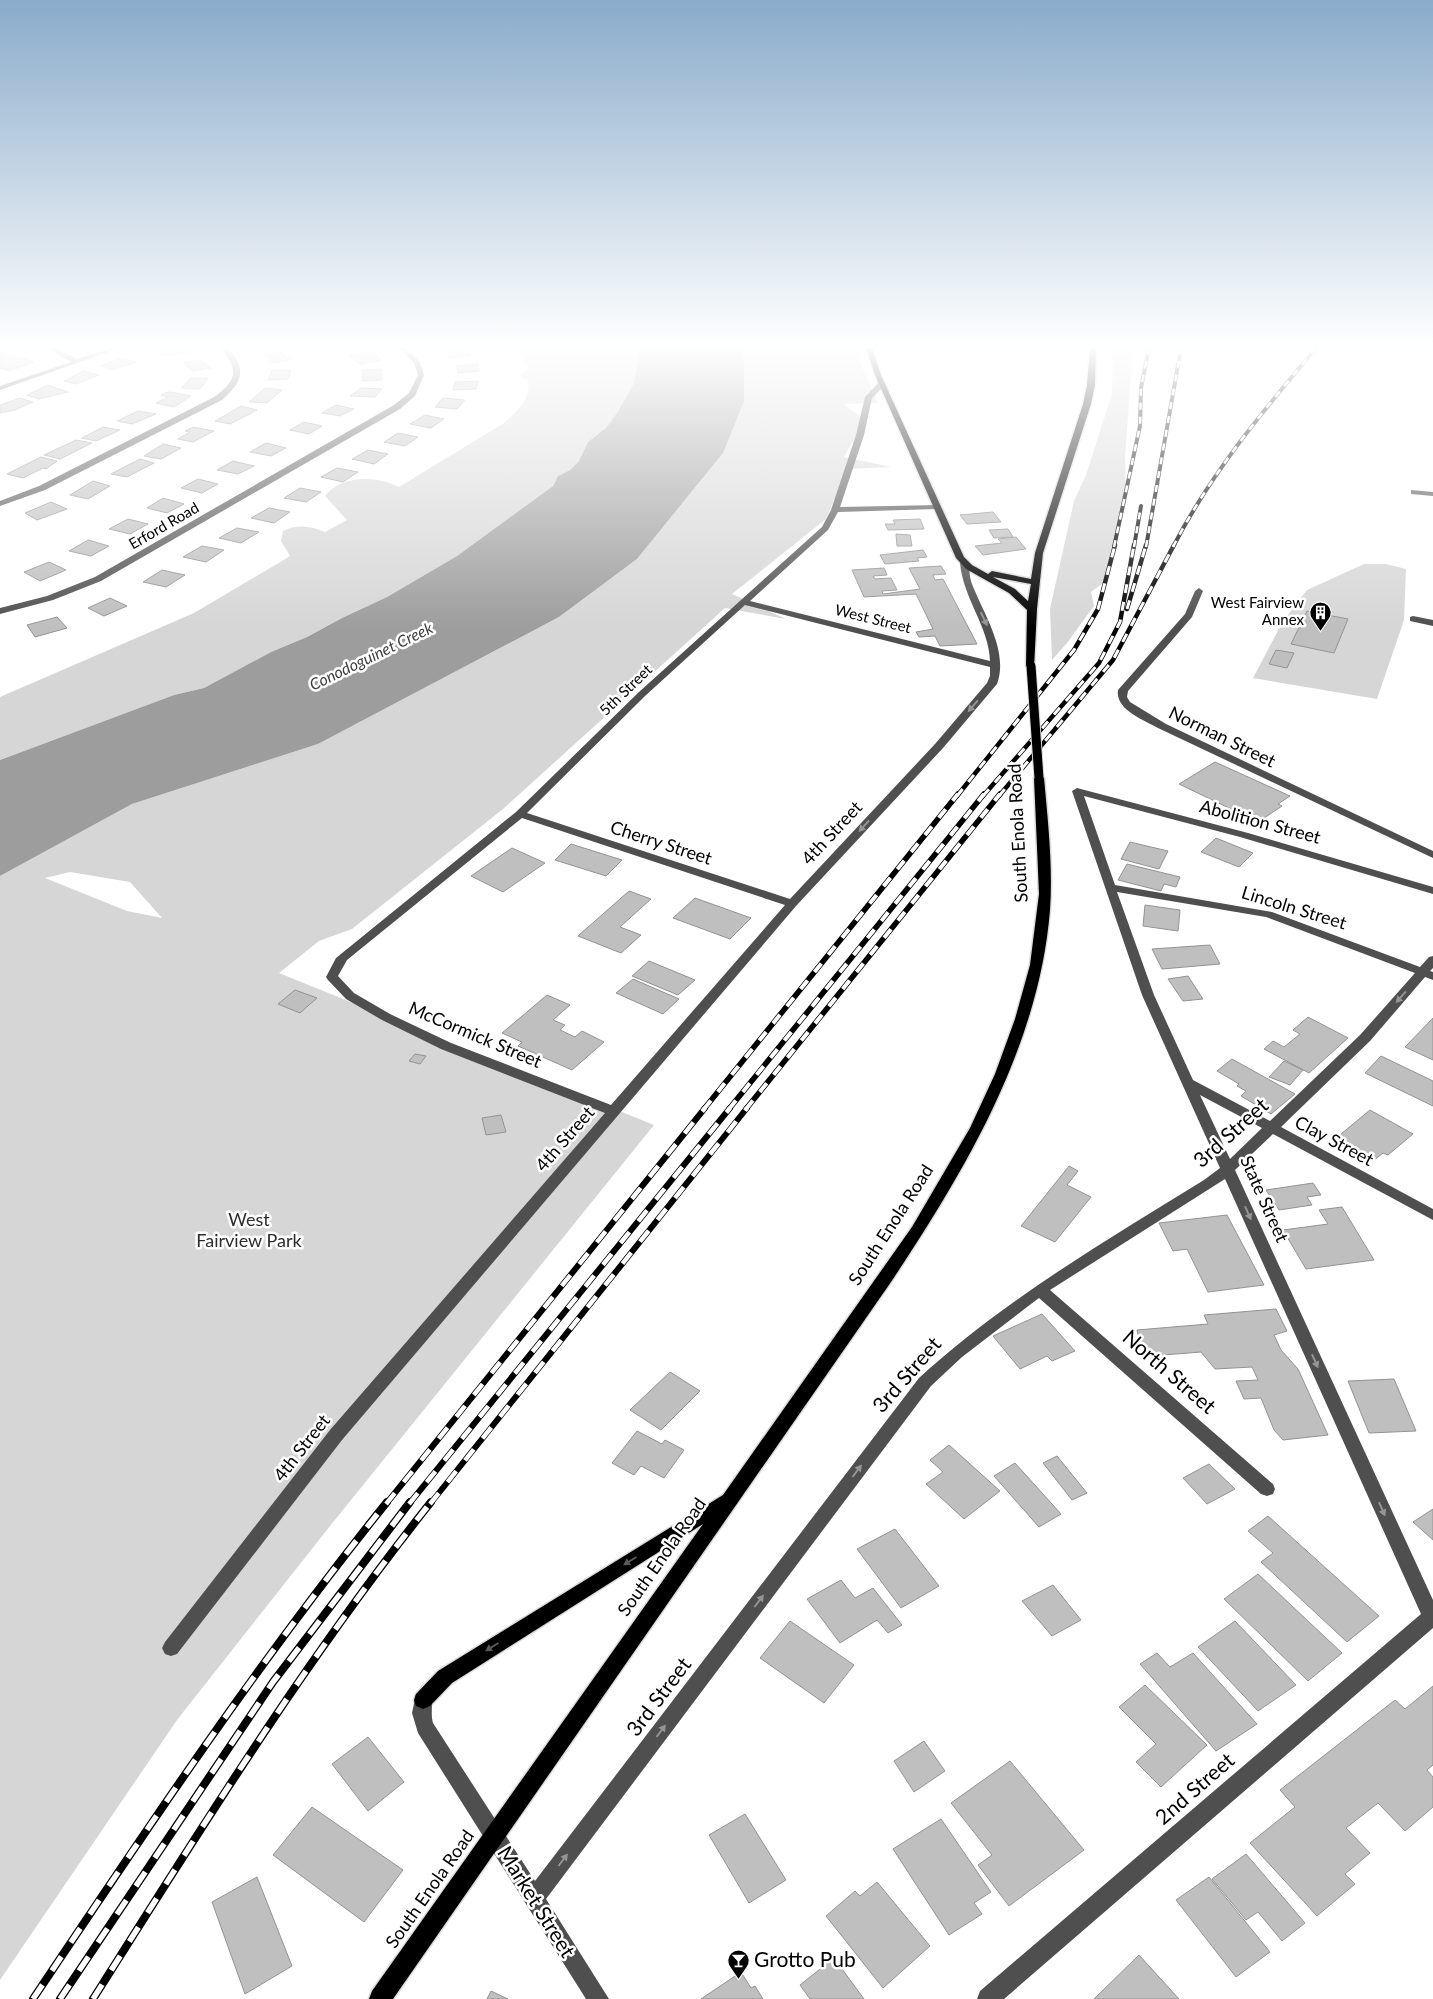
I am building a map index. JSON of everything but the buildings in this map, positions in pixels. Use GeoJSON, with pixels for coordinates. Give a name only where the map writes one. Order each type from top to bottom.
{"type":"FeatureCollection","features":[{"type":"Feature","properties":{"kind":"main road"},"geometry":{"type":"LineString","coordinates":[[908,441],[964,563],[1012,591],[1032,609]]}},
{"type":"Feature","properties":{"kind":"main road","name":"South Enola Road"},"geometry":{"type":"LineString","coordinates":[[380,1999],[730,1498],[890,1275],[966,1147],[992,1092],[1029,997],[1038,955],[1046,876],[1031,666],[1032,609],[1034,582],[1046,525],[1074,441]]}},
{"type":"Feature","properties":{"kind":"main road"},"geometry":{"type":"LineString","coordinates":[[978,571],[1034,582]]}},
{"type":"Feature","properties":{"kind":"main road"},"geometry":{"type":"LineString","coordinates":[[423,1700],[444,1677],[730,1498]]}},
{"type":"Feature","properties":{"kind":"street"},"geometry":{"type":"LineString","coordinates":[[0,504],[42,488],[134,441]]}},
{"type":"Feature","properties":{"kind":"street","name":"Erford Road"},"geometry":{"type":"LineString","coordinates":[[0,611],[50,598],[98,579],[339,441]]}},
{"type":"Feature","properties":{"kind":"street","name":"5th Street"},"geometry":{"type":"LineString","coordinates":[[332,977],[342,958],[520,814],[649,687],[808,546],[825,528],[836,510],[858,441]]}},
{"type":"Feature","properties":{"kind":"street"},"geometry":{"type":"LineString","coordinates":[[1414,492],[1433,494]]}},
{"type":"Feature","properties":{"kind":"street"},"geometry":{"type":"LineString","coordinates":[[836,510],[937,507]]}},
{"type":"Feature","properties":{"kind":"street"},"geometry":{"type":"LineString","coordinates":[[964,563],[966,581],[991,636],[995,665]]}},
{"type":"Feature","properties":{"kind":"street","name":"Norman Street"},"geometry":{"type":"LineString","coordinates":[[1199,592],[1189,615],[1123,690],[1122,697],[1126,704],[1162,726],[1433,855]]}},
{"type":"Feature","properties":{"kind":"street","name":"West Street"},"geometry":{"type":"LineString","coordinates":[[744,602],[995,665]]}},
{"type":"Feature","properties":{"kind":"street"},"geometry":{"type":"LineString","coordinates":[[1413,619],[1433,623]]}},
{"type":"Feature","properties":{"kind":"street","name":"4th Street"},"geometry":{"type":"LineString","coordinates":[[171,1648],[336,1435],[792,904],[939,746],[995,680],[995,665]]}},
{"type":"Feature","properties":{"kind":"street","name":"State Street"},"geometry":{"type":"LineString","coordinates":[[1077,791],[1111,888],[1130,950],[1148,995],[1191,1084],[1432,1617]]}},
{"type":"Feature","properties":{"kind":"street","name":"Abolition Street"},"geometry":{"type":"LineString","coordinates":[[1077,791],[1253,838],[1433,891]]}},
{"type":"Feature","properties":{"kind":"street","name":"Cherry Street"},"geometry":{"type":"LineString","coordinates":[[520,814],[792,904]]}},
{"type":"Feature","properties":{"kind":"street","name":"Lincoln Street"},"geometry":{"type":"LineString","coordinates":[[1111,888],[1268,914],[1428,974]]}},
{"type":"Feature","properties":{"kind":"street","name":"3rd Street"},"geometry":{"type":"LineString","coordinates":[[534,1899],[924,1382],[957,1350],[1000,1316],[1209,1184],[1271,1129],[1365,1038],[1428,974],[1433,960]]}},
{"type":"Feature","properties":{"kind":"street","name":"McCormick Street"},"geometry":{"type":"LineString","coordinates":[[332,977],[350,996],[394,1021],[446,1046],[613,1111]]}},
{"type":"Feature","properties":{"kind":"street","name":"Clay Street"},"geometry":{"type":"LineString","coordinates":[[1191,1084],[1433,1216]]}},
{"type":"Feature","properties":{"kind":"street","name":"North Street"},"geometry":{"type":"LineString","coordinates":[[1040,1290],[1267,1489]]}},
{"type":"Feature","properties":{"kind":"street","name":"2nd Street"},"geometry":{"type":"LineString","coordinates":[[988,1999],[1432,1617]]}},
{"type":"Feature","properties":{"kind":"street","name":"Market Street"},"geometry":{"type":"LineString","coordinates":[[423,1700],[421,1713],[424,1727],[598,1999]]}},
{"type":"Feature","properties":{"kind":"green space"},"geometry":{"type":"Polygon","coordinates":[[[474,441],[589,441],[579,461],[570,470],[558,476],[553,486],[457,556],[387,597],[307,637],[271,652],[204,688],[174,695],[0,760],[0,697],[194,613],[290,556],[281,541],[283,531],[294,527],[304,527],[325,532],[347,520],[325,496],[340,484],[359,479],[370,479],[380,480],[399,487],[474,441]]]}},
{"type":"Feature","properties":{"kind":"green space","name":"West Fairview Park"},"geometry":{"type":"Polygon","coordinates":[[[726,441],[853,441],[844,457],[891,467],[847,469],[826,519],[732,594],[786,619],[725,608],[503,809],[352,929],[319,941],[279,973],[654,1125],[330,1526],[177,1720],[0,1980],[0,876],[132,804],[318,744],[559,617],[637,559],[723,453],[726,441]],[[70,872],[45,878],[127,911],[162,918],[130,882],[70,872]]]}},
{"type":"Feature","properties":{"kind":"green space"},"geometry":{"type":"Polygon","coordinates":[[[1097,441],[1126,441],[1126,502],[1107,580],[1091,592],[1094,606],[1052,660],[1050,609],[1074,501],[1086,475],[1097,441]]]}},
{"type":"Feature","properties":{"kind":"green space"},"geometry":{"type":"Polygon","coordinates":[[[1364,564],[1386,564],[1406,569],[1404,620],[1377,699],[1253,678],[1282,623],[1307,590],[1364,564]]]}},
{"type":"Feature","properties":{"kind":"water","name":"Conodoguinet Creek"},"geometry":{"type":"Polygon","coordinates":[[[728,441],[723,453],[637,559],[559,617],[318,744],[132,804],[0,876],[0,760],[174,695],[204,688],[271,652],[307,637],[387,597],[457,556],[553,486],[558,476],[570,470],[579,461],[588,442],[728,441]]]}},
{"type":"Feature","properties":{"kind":"railway"},"geometry":{"type":"LineString","coordinates":[[1114,547],[1137,441]]}},
{"type":"Feature","properties":{"kind":"railway"},"geometry":{"type":"LineString","coordinates":[[1146,547],[1165,441]]}},
{"type":"Feature","properties":{"kind":"railway"},"geometry":{"type":"LineString","coordinates":[[1173,547],[1204,494],[1240,441]]}},
{"type":"Feature","properties":{"kind":"railway"},"geometry":{"type":"LineString","coordinates":[[1134,547],[1141,506]]}},
{"type":"Feature","properties":{"kind":"railway"},"geometry":{"type":"LineString","coordinates":[[957,796],[1074,650],[1098,609],[1115,545]]}},
{"type":"Feature","properties":{"kind":"railway"},"geometry":{"type":"LineString","coordinates":[[983,796],[1099,663],[1120,622],[1134,545]]}},
{"type":"Feature","properties":{"kind":"railway"},"geometry":{"type":"LineString","coordinates":[[1127,609],[1146,545]]}},
{"type":"Feature","properties":{"kind":"railway"},"geometry":{"type":"LineString","coordinates":[[999,796],[1113,660],[1174,545]]}},
{"type":"Feature","properties":{"kind":"railway"},"geometry":{"type":"LineString","coordinates":[[704,1109],[958,794]]}},
{"type":"Feature","properties":{"kind":"railway"},"geometry":{"type":"LineString","coordinates":[[729,1109],[984,794]]}},
{"type":"Feature","properties":{"kind":"railway"},"geometry":{"type":"LineString","coordinates":[[746,1109],[1000,794]]}},
{"type":"Feature","properties":{"kind":"railway"},"geometry":{"type":"LineString","coordinates":[[386,1504],[705,1108]]}},
{"type":"Feature","properties":{"kind":"railway"},"geometry":{"type":"LineString","coordinates":[[409,1504],[730,1108]]}},
{"type":"Feature","properties":{"kind":"railway"},"geometry":{"type":"LineString","coordinates":[[430,1504],[747,1108]]}},
{"type":"Feature","properties":{"kind":"railway"},"geometry":{"type":"LineString","coordinates":[[33,1999],[204,1747],[294,1623],[387,1502]]}},
{"type":"Feature","properties":{"kind":"railway"},"geometry":{"type":"LineString","coordinates":[[60,1999],[273,1682],[410,1502]]}},
{"type":"Feature","properties":{"kind":"railway"},"geometry":{"type":"LineString","coordinates":[[93,1999],[214,1809],[297,1684],[340,1622],[431,1502]]}},
{"type":"Feature","properties":{"kind":"place","name":"West Fairview Annex"},"geometry":{"type":"Point","coordinates":[1320,631]}},
{"type":"Feature","properties":{"kind":"place","name":"Grotto Pub"},"geometry":{"type":"Point","coordinates":[738,1979]}}]}
